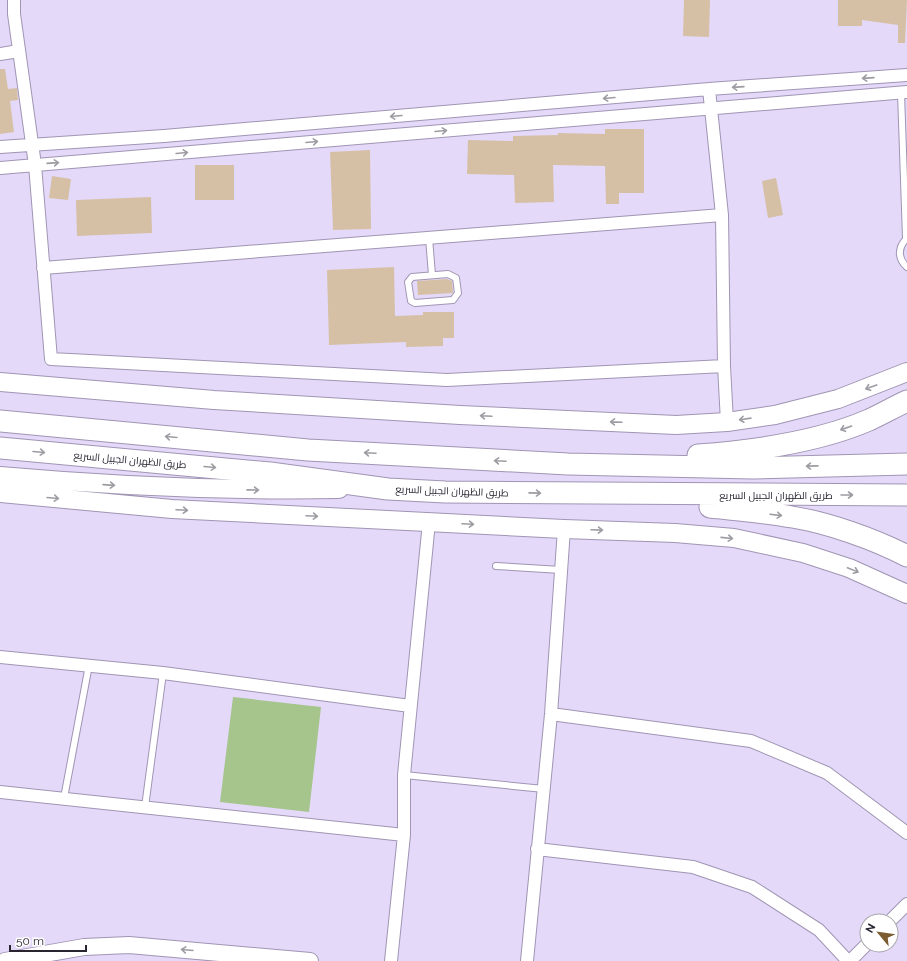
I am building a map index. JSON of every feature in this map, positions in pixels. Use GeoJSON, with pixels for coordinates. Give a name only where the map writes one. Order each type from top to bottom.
{"type":"FeatureCollection","features":[{"type":"Feature","properties":{"kind":"highway"},"geometry":{"type":"LineString","coordinates":[[568,464],[731,452],[775,445],[834,432],[868,420],[907,401]]}},
{"type":"Feature","properties":{"kind":"highway"},"geometry":{"type":"LineString","coordinates":[[0,422],[308,450],[568,464],[753,468],[907,464]]}},
{"type":"Feature","properties":{"kind":"highway","name":"طريق الظهران الجبيل السريع"},"geometry":{"type":"LineString","coordinates":[[0,448],[270,473],[388,489],[445,492],[907,495]]}},
{"type":"Feature","properties":{"kind":"highway"},"geometry":{"type":"LineString","coordinates":[[584,494],[793,517],[856,535],[889,547],[907,556]]}},
{"type":"Feature","properties":{"kind":"main road"},"geometry":{"type":"LineString","coordinates":[[0,382],[214,400],[460,415],[676,425],[726,422],[776,415],[838,399],[907,372]]}},
{"type":"Feature","properties":{"kind":"main road"},"geometry":{"type":"LineString","coordinates":[[0,476],[148,487],[257,490],[388,489]]}},
{"type":"Feature","properties":{"kind":"main road"},"geometry":{"type":"LineString","coordinates":[[0,493],[172,509],[564,529],[675,533],[734,538],[803,553],[849,568],[907,594]]}},
{"type":"Feature","properties":{"kind":"street"},"geometry":{"type":"LineString","coordinates":[[14,0],[14,14],[35,165],[51,359],[447,380],[724,366]]}},
{"type":"Feature","properties":{"kind":"street"},"geometry":{"type":"LineString","coordinates":[[0,54],[19,50]]}},
{"type":"Feature","properties":{"kind":"street"},"geometry":{"type":"LineString","coordinates":[[0,147],[172,135],[907,75]]}},
{"type":"Feature","properties":{"kind":"street"},"geometry":{"type":"LineString","coordinates":[[709,90],[722,215],[726,422]]}},
{"type":"Feature","properties":{"kind":"street"},"geometry":{"type":"LineString","coordinates":[[0,168],[904,92]]}},
{"type":"Feature","properties":{"kind":"street"},"geometry":{"type":"LineString","coordinates":[[16,166],[32,144]]}},
{"type":"Feature","properties":{"kind":"street"},"geometry":{"type":"LineString","coordinates":[[43,268],[722,215]]}},
{"type":"Feature","properties":{"kind":"street"},"geometry":{"type":"LineString","coordinates":[[391,961],[404,835],[404,775],[429,522]]}},
{"type":"Feature","properties":{"kind":"street"},"geometry":{"type":"LineString","coordinates":[[527,961],[537,850],[552,714],[564,529]]}},
{"type":"Feature","properties":{"kind":"street"},"geometry":{"type":"LineString","coordinates":[[0,657],[163,673],[410,706]]}},
{"type":"Feature","properties":{"kind":"street"},"geometry":{"type":"LineString","coordinates":[[552,714],[751,741],[827,773],[907,833]]}},
{"type":"Feature","properties":{"kind":"street"},"geometry":{"type":"LineString","coordinates":[[0,792],[404,835]]}},
{"type":"Feature","properties":{"kind":"street"},"geometry":{"type":"LineString","coordinates":[[537,850],[693,867],[752,887],[819,930],[849,961],[859,952]]}},
{"type":"Feature","properties":{"kind":"street"},"geometry":{"type":"LineString","coordinates":[[898,913],[907,904]]}},
{"type":"Feature","properties":{"kind":"street"},"geometry":{"type":"LineString","coordinates":[[5,961],[84,948],[129,945],[310,961]]}},
{"type":"Feature","properties":{"kind":"street"},"geometry":{"type":"LineString","coordinates":[[214,961],[223,958],[244,960],[253,956]]}},
{"type":"Feature","properties":{"kind":"lane"},"geometry":{"type":"LineString","coordinates":[[904,92],[907,238],[901,246],[899,254],[902,263],[907,267]]}},
{"type":"Feature","properties":{"kind":"lane"},"geometry":{"type":"LineString","coordinates":[[905,168],[907,177]]}},
{"type":"Feature","properties":{"kind":"lane"},"geometry":{"type":"LineString","coordinates":[[429,238],[432,275]]}},
{"type":"Feature","properties":{"kind":"lane"},"geometry":{"type":"LineString","coordinates":[[448,274],[456,278],[458,293],[456,298],[453,300],[415,303],[411,301],[409,298],[409,279],[412,277],[432,275],[448,274]]}},
{"type":"Feature","properties":{"kind":"lane"},"geometry":{"type":"LineString","coordinates":[[496,566],[561,570]]}},
{"type":"Feature","properties":{"kind":"lane"},"geometry":{"type":"LineString","coordinates":[[64,798],[89,665]]}},
{"type":"Feature","properties":{"kind":"lane"},"geometry":{"type":"LineString","coordinates":[[145,807],[163,673]]}},
{"type":"Feature","properties":{"kind":"lane"},"geometry":{"type":"LineString","coordinates":[[404,775],[544,789]]}},
{"type":"Feature","properties":{"kind":"green space"},"geometry":{"type":"Polygon","coordinates":[[[233,697],[321,707],[309,812],[220,802],[233,697]]]}},
{"type":"Feature","properties":{"kind":"building"},"geometry":{"type":"Polygon","coordinates":[[[684,0],[710,0],[709,37],[683,36],[684,0]]]}},
{"type":"Feature","properties":{"kind":"building"},"geometry":{"type":"Polygon","coordinates":[[[838,0],[907,0],[905,43],[898,43],[898,25],[862,20],[862,26],[838,26],[838,0]]]}},
{"type":"Feature","properties":{"kind":"building"},"geometry":{"type":"Polygon","coordinates":[[[0,69],[5,69],[8,89],[17,88],[18,100],[10,101],[14,132],[0,134],[0,69]]]}},
{"type":"Feature","properties":{"kind":"building"},"geometry":{"type":"Polygon","coordinates":[[[605,129],[644,129],[644,193],[619,193],[619,204],[606,204],[605,166],[553,165],[554,202],[515,203],[514,175],[467,174],[468,140],[513,141],[513,136],[558,135],[558,133],[605,134],[605,129]]]}},
{"type":"Feature","properties":{"kind":"building"},"geometry":{"type":"Polygon","coordinates":[[[370,150],[371,229],[333,230],[330,152],[370,150]]]}},
{"type":"Feature","properties":{"kind":"building"},"geometry":{"type":"Polygon","coordinates":[[[195,165],[234,165],[234,200],[195,200],[195,165]]]}},
{"type":"Feature","properties":{"kind":"building"},"geometry":{"type":"Polygon","coordinates":[[[52,176],[71,179],[68,200],[49,198],[52,176]]]}},
{"type":"Feature","properties":{"kind":"building"},"geometry":{"type":"Polygon","coordinates":[[[776,178],[783,215],[768,218],[762,181],[776,178]]]}},
{"type":"Feature","properties":{"kind":"building"},"geometry":{"type":"Polygon","coordinates":[[[151,197],[152,233],[77,236],[76,200],[151,197]]]}},
{"type":"Feature","properties":{"kind":"building"},"geometry":{"type":"Polygon","coordinates":[[[394,267],[395,316],[423,315],[423,312],[454,312],[454,338],[443,338],[443,346],[406,347],[406,342],[329,345],[327,270],[394,267]]]}},
{"type":"Feature","properties":{"kind":"building"},"geometry":{"type":"Polygon","coordinates":[[[447,279],[452,281],[453,293],[418,295],[417,281],[447,279]]]}}]}
